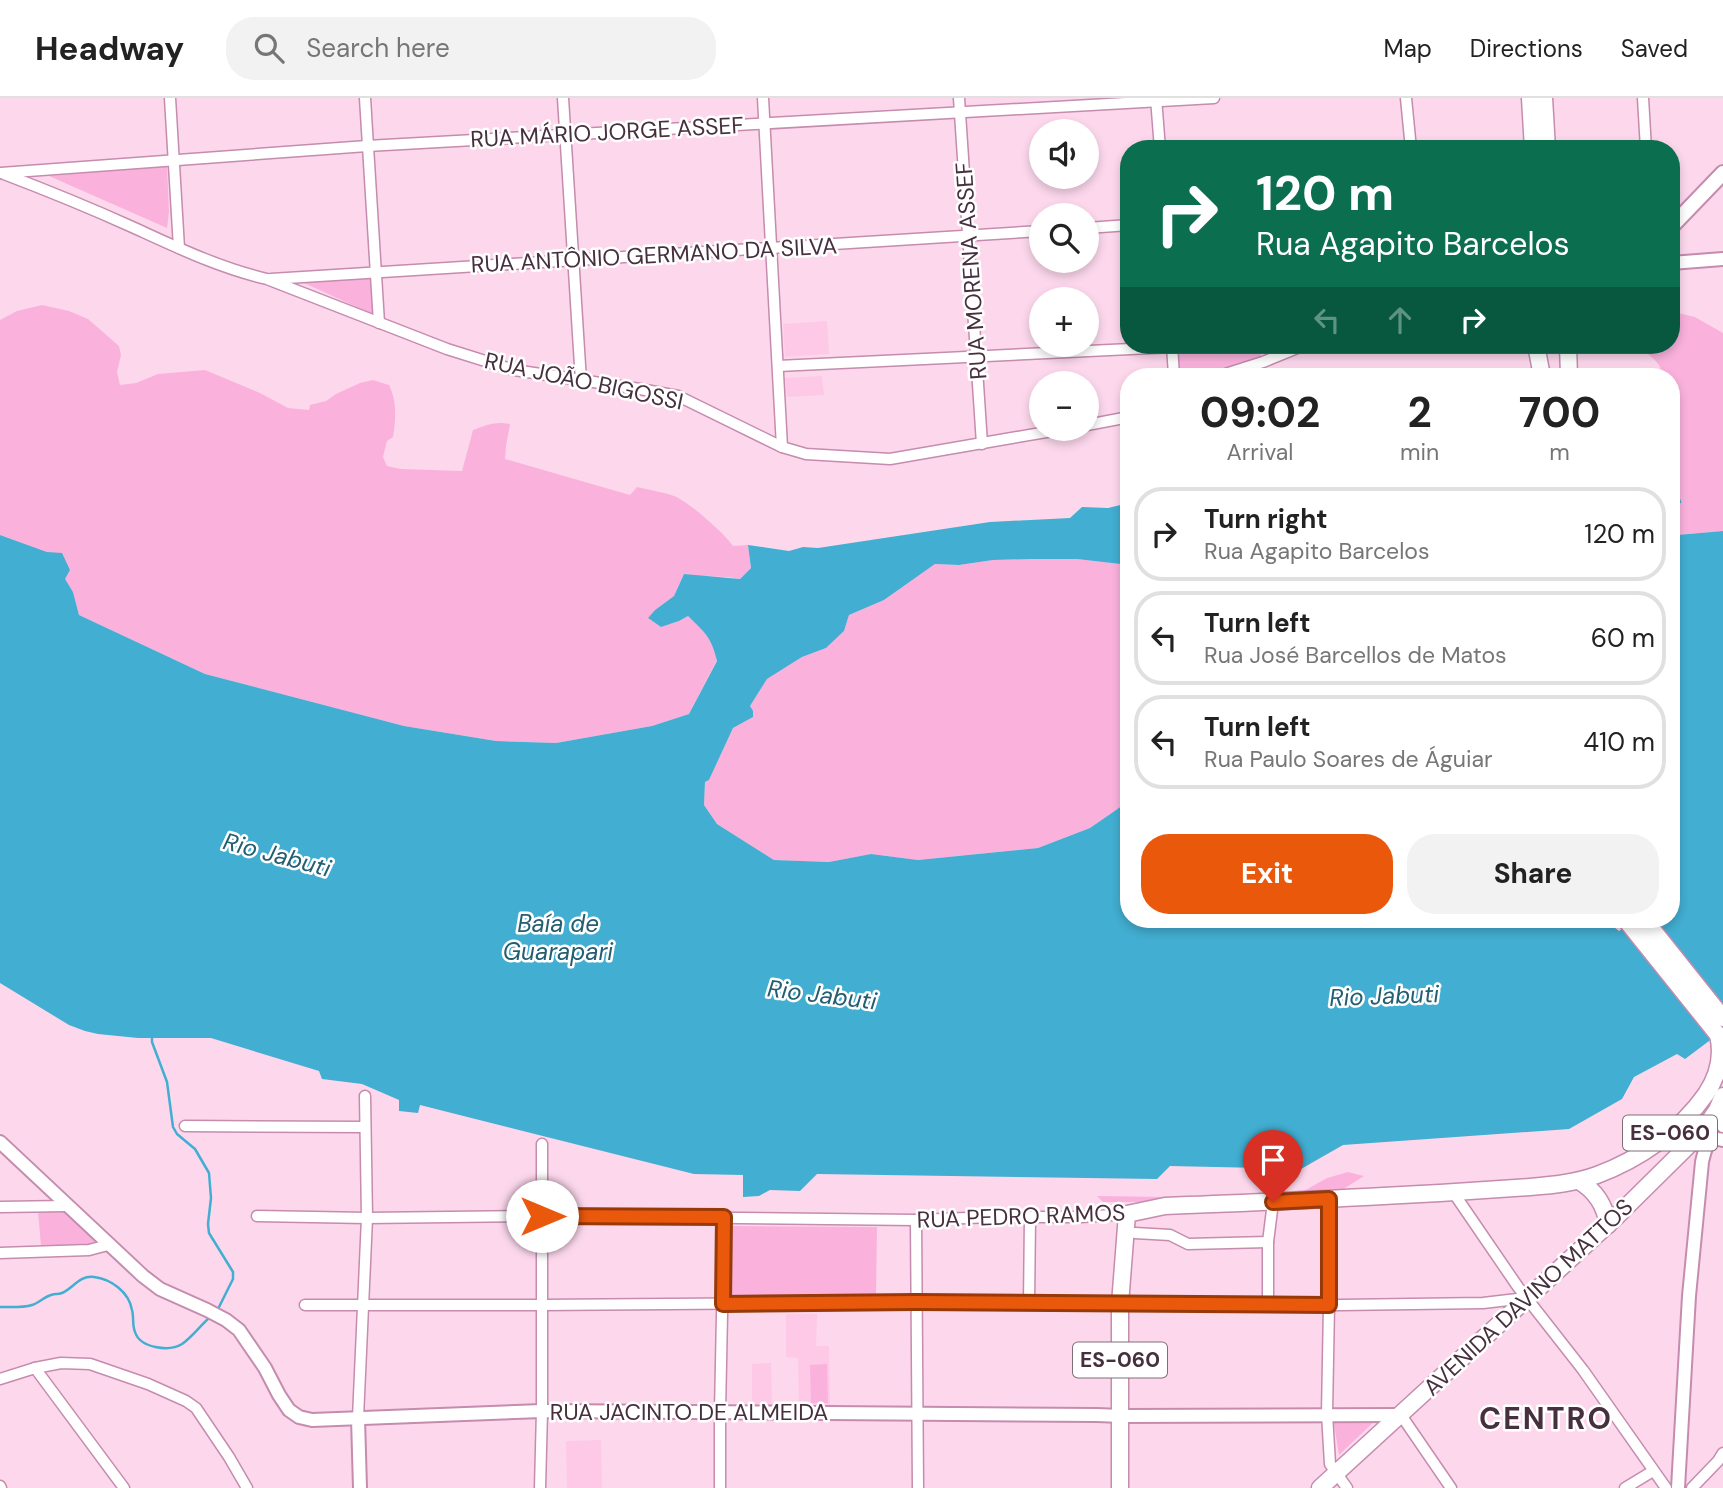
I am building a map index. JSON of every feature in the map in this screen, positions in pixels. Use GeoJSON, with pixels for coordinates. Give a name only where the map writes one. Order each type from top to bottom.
{"type":"FeatureCollection","features":[{"type":"Feature","properties":{"kind":"main road"},"geometry":{"type":"LineString","coordinates":[[1530,98],[1532,140]]}},
{"type":"Feature","properties":{"kind":"main road"},"geometry":{"type":"LineString","coordinates":[[1544,98],[1546,140]]}},
{"type":"Feature","properties":{"kind":"main road"},"geometry":{"type":"LineString","coordinates":[[1680,218],[1723,173]]}},
{"type":"Feature","properties":{"kind":"main road","name":"RUA PEDRO RAMOS"},"geometry":{"type":"LineString","coordinates":[[1127,1214],[1165,1206],[1538,1186],[1579,1181],[1616,1167],[1676,1129],[1691,1114],[1716,1079],[1721,1063],[1722,1042],[1718,1035],[1632,928]]}},
{"type":"Feature","properties":{"kind":"main road"},"geometry":{"type":"LineString","coordinates":[[1651,928],[1723,1018]]}},
{"type":"Feature","properties":{"kind":"main road","name":"AVENIDA DAVINO MATTOS"},"geometry":{"type":"LineString","coordinates":[[1321,1488],[1608,1224],[1701,1133],[1720,1103]]}},
{"type":"Feature","properties":{"kind":"main road"},"geometry":{"type":"LineString","coordinates":[[1579,1181],[1600,1199],[1608,1224]]}},
{"type":"Feature","properties":{"kind":"main road","name":"ES-060"},"geometry":{"type":"LineString","coordinates":[[1120,1488],[1120,1304],[1127,1214]]}},
{"type":"Feature","properties":{"kind":"street"},"geometry":{"type":"LineString","coordinates":[[170,98],[179,248]]}},
{"type":"Feature","properties":{"kind":"street"},"geometry":{"type":"LineString","coordinates":[[365,98],[379,323]]}},
{"type":"Feature","properties":{"kind":"street"},"geometry":{"type":"LineString","coordinates":[[563,98],[581,381]]}},
{"type":"Feature","properties":{"kind":"street"},"geometry":{"type":"LineString","coordinates":[[763,98],[782,447]]}},
{"type":"Feature","properties":{"kind":"street","name":"RUA MORENA ASSEF"},"geometry":{"type":"LineString","coordinates":[[960,98],[982,444]]}},
{"type":"Feature","properties":{"kind":"street","name":"RUA MÁRIO JORGE ASSEF"},"geometry":{"type":"LineString","coordinates":[[1,173],[367,146],[1214,98]]}},
{"type":"Feature","properties":{"kind":"street"},"geometry":{"type":"LineString","coordinates":[[1405,98],[1410,140]]}},
{"type":"Feature","properties":{"kind":"street"},"geometry":{"type":"LineString","coordinates":[[1643,98],[1645,140]]}},
{"type":"Feature","properties":{"kind":"street"},"geometry":{"type":"LineString","coordinates":[[1156,100],[1159,140]]}},
{"type":"Feature","properties":{"kind":"street","name":"RUA JOÃO BIGOSSI"},"geometry":{"type":"LineString","coordinates":[[1,173],[247,275],[267,279],[447,349],[514,370],[678,396],[782,447],[806,454],[890,460],[1029,435]]}},
{"type":"Feature","properties":{"kind":"street"},"geometry":{"type":"LineString","coordinates":[[1099,227],[1120,226]]}},
{"type":"Feature","properties":{"kind":"street","name":"RUA ANTÔNIO GERMANO DA SILVA"},"geometry":{"type":"LineString","coordinates":[[267,279],[1029,232]]}},
{"type":"Feature","properties":{"kind":"street"},"geometry":{"type":"LineString","coordinates":[[1680,262],[1723,259]]}},
{"type":"Feature","properties":{"kind":"street"},"geometry":{"type":"LineString","coordinates":[[778,366],[1120,349]]}},
{"type":"Feature","properties":{"kind":"street"},"geometry":{"type":"LineString","coordinates":[[1244,368],[1281,354]]}},
{"type":"Feature","properties":{"kind":"street"},"geometry":{"type":"LineString","coordinates":[[1099,423],[1120,419]]}},
{"type":"Feature","properties":{"kind":"street"},"geometry":{"type":"LineString","coordinates":[[360,1488],[358,1418],[367,1218],[365,1096]]}},
{"type":"Feature","properties":{"kind":"street"},"geometry":{"type":"LineString","coordinates":[[1720,1103],[1723,1126]]}},
{"type":"Feature","properties":{"kind":"street"},"geometry":{"type":"LineString","coordinates":[[185,1126],[365,1127]]}},
{"type":"Feature","properties":{"kind":"street"},"geometry":{"type":"LineString","coordinates":[[1678,1488],[1689,1296],[1702,1162],[1709,1142],[1713,1139],[1723,1140]]}},
{"type":"Feature","properties":{"kind":"street","name":"RUA JACINTO DE ALMEIDA"},"geometry":{"type":"LineString","coordinates":[[0,1142],[108,1245],[160,1289],[208,1310],[239,1330],[289,1410],[299,1417],[312,1420],[542,1411],[1121,1416],[1401,1415]]}},
{"type":"Feature","properties":{"kind":"street"},"geometry":{"type":"LineString","coordinates":[[540,1488],[542,1144]]}},
{"type":"Feature","properties":{"kind":"street"},"geometry":{"type":"LineString","coordinates":[[1686,1148],[1702,1162]]}},
{"type":"Feature","properties":{"kind":"street"},"geometry":{"type":"LineString","coordinates":[[1454,1192],[1526,1298],[1583,1370],[1667,1488]]}},
{"type":"Feature","properties":{"kind":"street"},"geometry":{"type":"LineString","coordinates":[[1329,1199],[1327,1414],[1330,1464],[1347,1488]]}},
{"type":"Feature","properties":{"kind":"street"},"geometry":{"type":"LineString","coordinates":[[1268,1306],[1268,1242],[1273,1202]]}},
{"type":"Feature","properties":{"kind":"street"},"geometry":{"type":"LineString","coordinates":[[0,1207],[67,1206]]}},
{"type":"Feature","properties":{"kind":"street","name":"RUA PEDRO RAMOS"},"geometry":{"type":"LineString","coordinates":[[257,1216],[916,1220],[1127,1214]]}},
{"type":"Feature","properties":{"kind":"street"},"geometry":{"type":"LineString","coordinates":[[720,1488],[724,1217]]}},
{"type":"Feature","properties":{"kind":"street"},"geometry":{"type":"LineString","coordinates":[[1029,1304],[1030,1218]]}},
{"type":"Feature","properties":{"kind":"street"},"geometry":{"type":"LineString","coordinates":[[916,1220],[918,1488]]}},
{"type":"Feature","properties":{"kind":"street"},"geometry":{"type":"LineString","coordinates":[[1135,1233],[1170,1235],[1188,1244],[1268,1242]]}},
{"type":"Feature","properties":{"kind":"street"},"geometry":{"type":"LineString","coordinates":[[0,1253],[89,1250],[108,1245]]}},
{"type":"Feature","properties":{"kind":"street"},"geometry":{"type":"LineString","coordinates":[[306,1305],[916,1302],[1268,1306],[1483,1303],[1526,1298]]}},
{"type":"Feature","properties":{"kind":"street"},"geometry":{"type":"LineString","coordinates":[[0,1379],[61,1363],[90,1364],[148,1384],[196,1408],[247,1488]]}},
{"type":"Feature","properties":{"kind":"street"},"geometry":{"type":"LineString","coordinates":[[35,1368],[124,1488]]}},
{"type":"Feature","properties":{"kind":"street"},"geometry":{"type":"LineString","coordinates":[[1401,1415],[1451,1488]]}},
{"type":"Feature","properties":{"kind":"street"},"geometry":{"type":"LineString","coordinates":[[1692,1488],[1723,1453]]}},
{"type":"Feature","properties":{"kind":"street"},"geometry":{"type":"LineString","coordinates":[[1625,1488],[1654,1471]]}},
{"type":"Feature","properties":{"kind":"shaded area"},"geometry":{"type":"Polygon","coordinates":[[[167,166],[167,228],[49,176],[167,166]]]}},
{"type":"Feature","properties":{"kind":"shaded area"},"geometry":{"type":"Polygon","coordinates":[[[372,276],[372,314],[304,283],[372,276]]]}},
{"type":"Feature","properties":{"kind":"shaded area"},"geometry":{"type":"Polygon","coordinates":[[[42,305],[69,311],[88,319],[119,346],[121,355],[117,372],[120,385],[136,383],[158,374],[205,370],[288,408],[309,410],[310,405],[326,401],[360,383],[373,380],[389,385],[395,404],[393,437],[387,441],[383,457],[387,466],[462,471],[473,430],[505,423],[510,424],[505,459],[630,495],[637,487],[665,493],[688,504],[733,546],[748,545],[751,568],[740,579],[684,574],[674,596],[648,618],[661,627],[688,616],[710,640],[717,660],[689,714],[652,726],[556,743],[496,741],[404,726],[205,674],[79,615],[73,592],[47,552],[0,535],[0,320],[17,311],[42,305]]]}},
{"type":"Feature","properties":{"kind":"shaded area"},"geometry":{"type":"Polygon","coordinates":[[[1680,313],[1695,317],[1723,333],[1723,531],[1680,535],[1680,368],[1660,368],[1650,355],[1680,354],[1680,313]]]}},
{"type":"Feature","properties":{"kind":"shaded area"},"geometry":{"type":"Polygon","coordinates":[[[827,321],[829,354],[785,357],[783,324],[827,321]]]}},
{"type":"Feature","properties":{"kind":"shaded area"},"geometry":{"type":"Polygon","coordinates":[[[1176,354],[1261,354],[1261,357],[1222,368],[1177,368],[1176,354]]]}},
{"type":"Feature","properties":{"kind":"shaded area"},"geometry":{"type":"Polygon","coordinates":[[[822,376],[824,395],[787,397],[785,378],[822,376]]]}},
{"type":"Feature","properties":{"kind":"shaded area"},"geometry":{"type":"Polygon","coordinates":[[[1077,559],[1120,564],[1120,807],[1090,828],[1038,848],[918,860],[871,854],[829,862],[774,860],[717,824],[704,805],[705,782],[709,780],[733,728],[753,717],[750,706],[767,679],[802,657],[826,648],[844,631],[849,615],[884,600],[935,564],[959,565],[993,560],[1077,559]]]}},
{"type":"Feature","properties":{"kind":"shaded area"},"geometry":{"type":"Polygon","coordinates":[[[1348,1172],[1364,1176],[1337,1193],[1302,1192],[1327,1178],[1348,1172]]]}},
{"type":"Feature","properties":{"kind":"shaded area"},"geometry":{"type":"Polygon","coordinates":[[[1097,1196],[1169,1197],[1153,1202],[1103,1202],[1097,1196]]]}},
{"type":"Feature","properties":{"kind":"shaded area"},"geometry":{"type":"Polygon","coordinates":[[[67,1211],[96,1240],[92,1244],[41,1246],[38,1212],[67,1211]]]}},
{"type":"Feature","properties":{"kind":"shaded area"},"geometry":{"type":"Polygon","coordinates":[[[730,1226],[877,1227],[876,1297],[730,1297],[730,1226]]]}},
{"type":"Feature","properties":{"kind":"shaded area"},"geometry":{"type":"Polygon","coordinates":[[[786,1314],[817,1314],[816,1346],[829,1346],[830,1405],[799,1405],[798,1358],[786,1357],[786,1314]]]}},
{"type":"Feature","properties":{"kind":"shaded area"},"geometry":{"type":"Polygon","coordinates":[[[771,1363],[772,1405],[752,1405],[752,1364],[771,1363]]]}},
{"type":"Feature","properties":{"kind":"shaded area"},"geometry":{"type":"Polygon","coordinates":[[[827,1364],[828,1403],[811,1403],[810,1365],[827,1364]]]}},
{"type":"Feature","properties":{"kind":"shaded area"},"geometry":{"type":"Polygon","coordinates":[[[1333,1418],[1378,1418],[1339,1455],[1333,1418]]]}},
{"type":"Feature","properties":{"kind":"shaded area"},"geometry":{"type":"Polygon","coordinates":[[[601,1440],[602,1488],[567,1488],[566,1441],[601,1440]]]}},
{"type":"Feature","properties":{"kind":"water","name":"Baía de Guarapari"},"geometry":{"type":"Polygon","coordinates":[[[1120,505],[1120,564],[1077,559],[1030,559],[993,560],[959,565],[935,564],[884,600],[849,615],[844,631],[826,648],[802,657],[767,679],[750,706],[753,717],[733,728],[709,780],[705,782],[704,805],[717,824],[774,860],[829,862],[871,854],[918,860],[1038,848],[1090,828],[1120,807],[1120,928],[1615,928],[1619,931],[1623,928],[1680,928],[1680,535],[1723,531],[1723,1025],[1713,1038],[1685,1059],[1677,1054],[1634,1077],[1622,1099],[1569,1129],[1343,1145],[1301,1169],[1170,1166],[1157,1179],[817,1174],[800,1191],[770,1190],[759,1196],[743,1197],[743,1175],[694,1174],[420,1105],[418,1113],[399,1111],[399,1100],[362,1084],[322,1079],[319,1071],[211,1038],[138,1038],[85,1031],[69,1025],[0,983],[0,535],[47,552],[62,553],[70,570],[65,579],[73,592],[79,615],[205,674],[404,726],[496,741],[556,743],[652,726],[689,714],[717,661],[710,640],[688,616],[661,627],[648,618],[674,596],[684,574],[740,579],[751,568],[748,545],[789,551],[990,522],[1070,518],[1082,507],[1108,508],[1120,505]]]}},
{"type":"Feature","properties":{"kind":"waterway"},"geometry":{"type":"LineString","coordinates":[[152,1037],[167,1082],[173,1127],[177,1134],[195,1149],[209,1173],[209,1233],[233,1272],[233,1279],[217,1311]]}},
{"type":"Feature","properties":{"kind":"waterway"},"geometry":{"type":"LineString","coordinates":[[0,1307],[32,1305],[48,1296],[66,1291],[84,1278],[94,1277],[113,1284],[123,1292],[130,1303],[135,1332],[149,1345],[170,1348],[182,1344],[209,1318]]}},
{"type":"Feature","properties":{"kind":"district","name":"CENTRO"},"geometry":{"type":"Point","coordinates":[1546,1419]}},
{"type":"Feature","properties":{"kind":"route"},"geometry":{"type":"LineString","coordinates":[[542,1216],[724,1217],[723,1304],[916,1302],[1329,1305],[1329,1199],[1273,1202]]}},
{"type":"Feature","properties":{"kind":"water label","name":"Rio Jabuti"},"geometry":{"type":"Point","coordinates":[277,855]}},
{"type":"Feature","properties":{"kind":"water label","name":"Rio Jabuti"},"geometry":{"type":"Point","coordinates":[822,995]}},
{"type":"Feature","properties":{"kind":"water label","name":"Rio Jabuti"},"geometry":{"type":"Point","coordinates":[1384,996]}}]}
